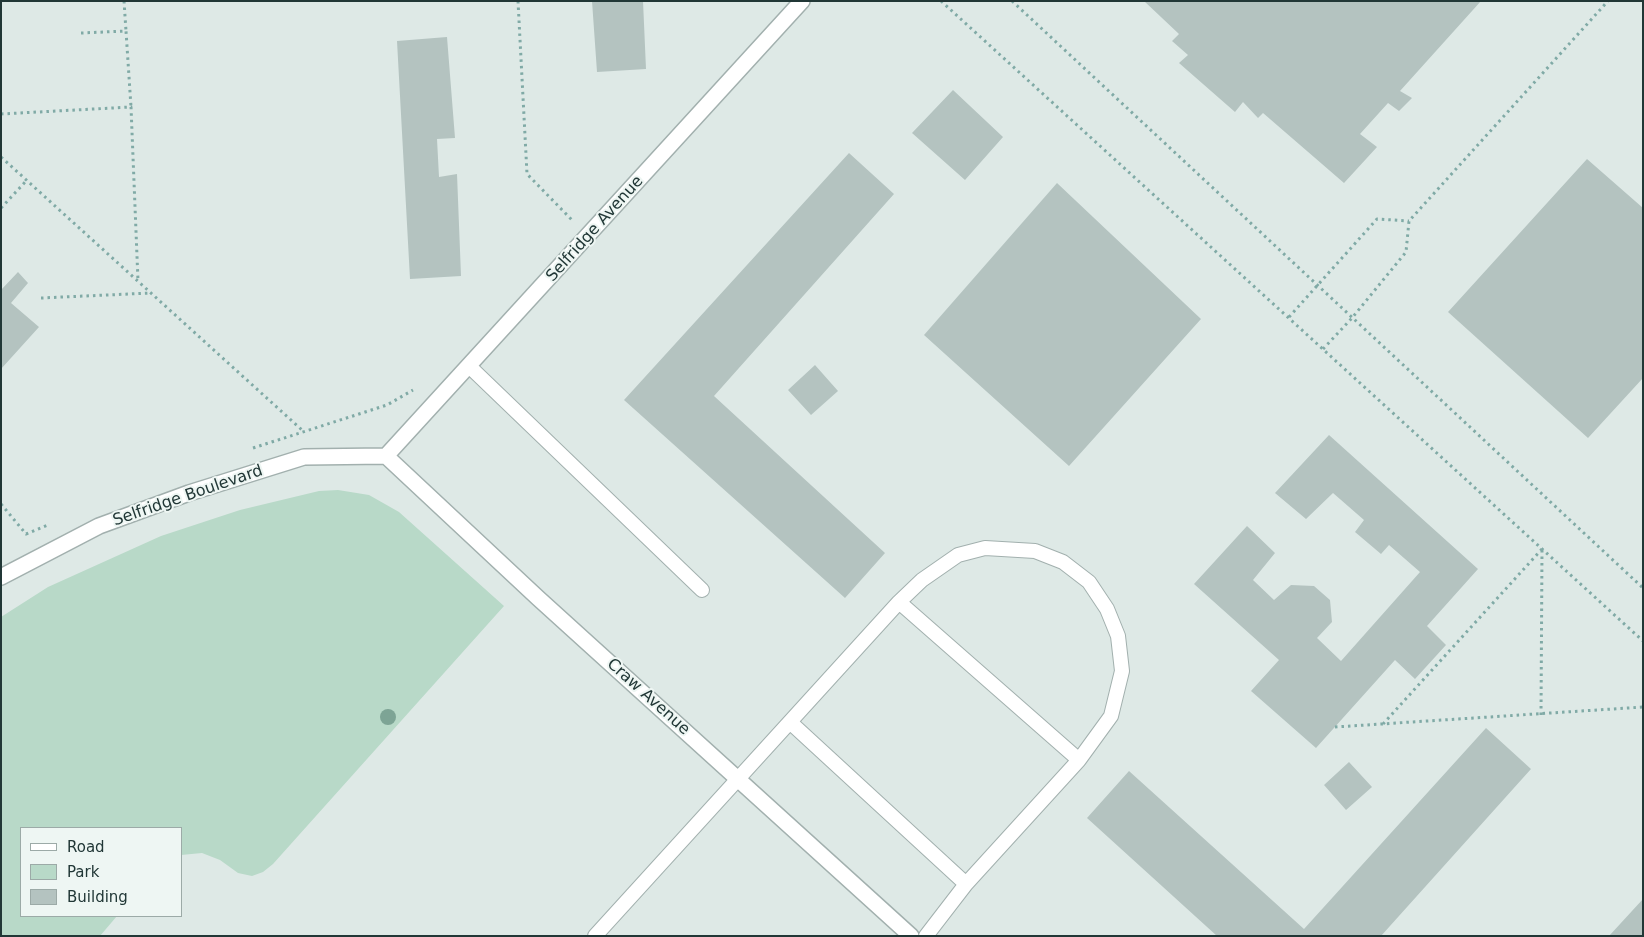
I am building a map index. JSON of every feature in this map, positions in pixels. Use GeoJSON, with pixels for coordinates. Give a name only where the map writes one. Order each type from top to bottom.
{"type":"FeatureCollection","features":[{"type":"Feature","properties":{"kind":"street","name":"Selfridge Avenue"},"geometry":{"type":"LineString","coordinates":[[386,456],[470,367],[802,1]]}},
{"type":"Feature","properties":{"kind":"street","name":"Selfridge Boulevard"},"geometry":{"type":"LineString","coordinates":[[1,576],[99,526],[189,493],[304,458],[386,456]]}},
{"type":"Feature","properties":{"kind":"street","name":"Craw Avenue"},"geometry":{"type":"LineString","coordinates":[[386,456],[538,598],[911,936]]}},
{"type":"Feature","properties":{"kind":"lane"},"geometry":{"type":"LineString","coordinates":[[470,367],[702,590]]}},
{"type":"Feature","properties":{"kind":"lane"},"geometry":{"type":"LineString","coordinates":[[595,936],[791,723],[899,602],[937,568],[958,556],[985,548],[1035,552],[1063,562],[1089,582],[1107,609],[1118,636],[1122,671],[1111,716],[1079,760],[966,884],[926,936]]}},
{"type":"Feature","properties":{"kind":"lane"},"geometry":{"type":"LineString","coordinates":[[899,602],[1079,760]]}},
{"type":"Feature","properties":{"kind":"lane"},"geometry":{"type":"LineString","coordinates":[[791,723],[966,884]]}},
{"type":"Feature","properties":{"kind":"path"},"geometry":{"type":"LineString","coordinates":[[124,1],[131,106],[138,281]]}},
{"type":"Feature","properties":{"kind":"path"},"geometry":{"type":"LineString","coordinates":[[518,1],[526,174],[572,220]]}},
{"type":"Feature","properties":{"kind":"path"},"geometry":{"type":"LineString","coordinates":[[941,1],[1643,640]]}},
{"type":"Feature","properties":{"kind":"path"},"geometry":{"type":"LineString","coordinates":[[1012,1],[1643,588]]}},
{"type":"Feature","properties":{"kind":"path"},"geometry":{"type":"LineString","coordinates":[[1323,348],[1352,318],[1406,252],[1409,221],[1608,1]]}},
{"type":"Feature","properties":{"kind":"path"},"geometry":{"type":"LineString","coordinates":[[81,34],[126,31]]}},
{"type":"Feature","properties":{"kind":"path"},"geometry":{"type":"LineString","coordinates":[[1,114],[131,106]]}},
{"type":"Feature","properties":{"kind":"path"},"geometry":{"type":"LineString","coordinates":[[1,157],[302,430]]}},
{"type":"Feature","properties":{"kind":"path"},"geometry":{"type":"LineString","coordinates":[[1,208],[27,180]]}},
{"type":"Feature","properties":{"kind":"path"},"geometry":{"type":"LineString","coordinates":[[566,227],[579,213]]}},
{"type":"Feature","properties":{"kind":"path"},"geometry":{"type":"LineString","coordinates":[[1288,317],[1377,219],[1409,221]]}},
{"type":"Feature","properties":{"kind":"path"},"geometry":{"type":"LineString","coordinates":[[40,298],[151,293]]}},
{"type":"Feature","properties":{"kind":"path"},"geometry":{"type":"LineString","coordinates":[[247,450],[302,430],[387,405],[404,398],[416,388]]}},
{"type":"Feature","properties":{"kind":"path"},"geometry":{"type":"LineString","coordinates":[[1,504],[26,534],[52,524]]}},
{"type":"Feature","properties":{"kind":"path"},"geometry":{"type":"LineString","coordinates":[[1541,715],[1542,549]]}},
{"type":"Feature","properties":{"kind":"path"},"geometry":{"type":"LineString","coordinates":[[1382,724],[1542,549]]}},
{"type":"Feature","properties":{"kind":"path"},"geometry":{"type":"LineString","coordinates":[[1335,727],[1643,707]]}},
{"type":"Feature","properties":{"kind":"green space"},"geometry":{"type":"Polygon","coordinates":[[[338,490],[369,495],[399,512],[504,606],[273,864],[263,872],[252,876],[238,873],[220,860],[202,853],[182,855],[182,827],[20,827],[20,917],[116,917],[100,936],[1,936],[1,617],[48,587],[161,536],[240,510],[319,491],[338,490]]]}},
{"type":"Feature","properties":{"kind":"building"},"geometry":{"type":"Polygon","coordinates":[[[592,1],[643,1],[646,69],[597,72],[592,1]]]}},
{"type":"Feature","properties":{"kind":"building"},"geometry":{"type":"Polygon","coordinates":[[[1144,1],[1481,1],[1400,91],[1412,98],[1399,111],[1388,103],[1360,134],[1377,147],[1344,183],[1263,113],[1258,118],[1243,102],[1235,112],[1179,63],[1188,55],[1172,41],[1179,34],[1144,1]]]}},
{"type":"Feature","properties":{"kind":"building"},"geometry":{"type":"Polygon","coordinates":[[[447,37],[455,138],[437,139],[439,177],[457,174],[461,276],[410,279],[397,41],[447,37]]]}},
{"type":"Feature","properties":{"kind":"building"},"geometry":{"type":"Polygon","coordinates":[[[953,90],[1003,137],[965,180],[912,133],[953,90]]]}},
{"type":"Feature","properties":{"kind":"building"},"geometry":{"type":"Polygon","coordinates":[[[849,153],[894,194],[714,396],[885,553],[845,598],[624,400],[849,153]]]}},
{"type":"Feature","properties":{"kind":"building"},"geometry":{"type":"Polygon","coordinates":[[[1587,159],[1643,208],[1643,378],[1588,438],[1448,312],[1587,159]]]}},
{"type":"Feature","properties":{"kind":"building"},"geometry":{"type":"Polygon","coordinates":[[[1057,183],[1201,319],[1069,466],[924,335],[1057,183]]]}},
{"type":"Feature","properties":{"kind":"building"},"geometry":{"type":"Polygon","coordinates":[[[18,272],[28,283],[11,303],[39,327],[1,369],[1,290],[18,272]]]}},
{"type":"Feature","properties":{"kind":"building"},"geometry":{"type":"Polygon","coordinates":[[[815,365],[838,391],[811,415],[788,390],[815,365]]]}},
{"type":"Feature","properties":{"kind":"building"},"geometry":{"type":"Polygon","coordinates":[[[1329,435],[1478,569],[1427,626],[1446,645],[1415,679],[1395,660],[1316,748],[1251,691],[1279,660],[1194,584],[1247,526],[1275,553],[1253,580],[1274,600],[1291,585],[1314,586],[1330,600],[1332,622],[1317,638],[1341,661],[1420,572],[1389,545],[1381,554],[1355,532],[1364,520],[1333,493],[1306,519],[1275,493],[1329,435]]]}},
{"type":"Feature","properties":{"kind":"building"},"geometry":{"type":"Polygon","coordinates":[[[1486,728],[1531,769],[1381,936],[1217,936],[1087,818],[1129,771],[1304,929],[1486,728]]]}},
{"type":"Feature","properties":{"kind":"building"},"geometry":{"type":"Polygon","coordinates":[[[1349,762],[1372,787],[1346,810],[1324,785],[1349,762]]]}},
{"type":"Feature","properties":{"kind":"building"},"geometry":{"type":"Polygon","coordinates":[[[1643,899],[1643,936],[1609,936],[1643,899]]]}}]}
